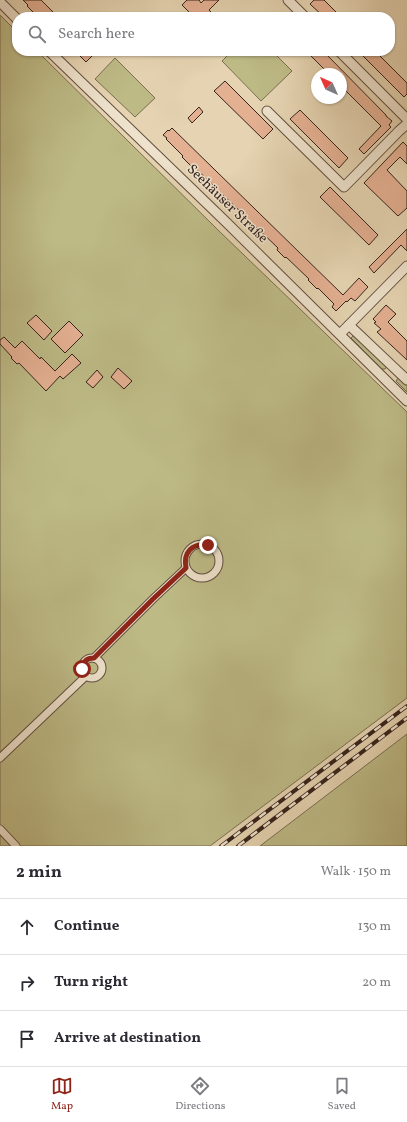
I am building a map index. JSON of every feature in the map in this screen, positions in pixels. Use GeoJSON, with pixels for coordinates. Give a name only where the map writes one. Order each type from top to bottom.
{"type":"FeatureCollection","features":[{"type":"Feature","properties":{"kind":"street"},"geometry":{"type":"LineString","coordinates":[[288,0],[300,12]]}},
{"type":"Feature","properties":{"kind":"street"},"geometry":{"type":"LineString","coordinates":[[0,2],[12,14]]}},
{"type":"Feature","properties":{"kind":"street","name":"Seehäuser Straße"},"geometry":{"type":"LineString","coordinates":[[54,56],[407,401]]}},
{"type":"Feature","properties":{"kind":"street"},"geometry":{"type":"LineString","coordinates":[[344,56],[407,119]]}},
{"type":"Feature","properties":{"kind":"street"},"geometry":{"type":"LineString","coordinates":[[267,111],[344,187],[398,131],[407,124]]}},
{"type":"Feature","properties":{"kind":"street"},"geometry":{"type":"LineString","coordinates":[[340,334],[407,266]]}},
{"type":"Feature","properties":{"kind":"street"},"geometry":{"type":"LineString","coordinates":[[349,325],[407,380]]}},
{"type":"Feature","properties":{"kind":"street"},"geometry":{"type":"LineString","coordinates":[[385,379],[395,369]]}},
{"type":"Feature","properties":{"kind":"street"},"geometry":{"type":"LineString","coordinates":[[202,544],[208,545],[215,550],[218,556],[219,564],[217,569],[209,577],[197,578],[186,568],[186,556],[189,550],[196,546],[202,544]]}},
{"type":"Feature","properties":{"kind":"street"},"geometry":{"type":"LineString","coordinates":[[94,658],[101,663],[102,671],[96,677],[90,678],[84,674],[82,669],[82,665],[87,659],[94,658],[186,568]]}},
{"type":"Feature","properties":{"kind":"street"},"geometry":{"type":"LineString","coordinates":[[0,758],[86,676]]}},
{"type":"Feature","properties":{"kind":"street"},"geometry":{"type":"LineString","coordinates":[[0,829],[16,846]]}},
{"type":"Feature","properties":{"kind":"shaded area"},"geometry":{"type":"Polygon","coordinates":[[[0,15],[12,27],[12,56],[42,56],[218,230],[407,412],[407,698],[210,846],[0,846],[0,15]]]}},
{"type":"Feature","properties":{"kind":"shaded area"},"geometry":{"type":"Polygon","coordinates":[[[227,56],[277,56],[292,71],[261,101],[222,61],[227,56]]]}},
{"type":"Feature","properties":{"kind":"shaded area"},"geometry":{"type":"Polygon","coordinates":[[[115,58],[155,98],[135,117],[95,79],[115,58]]]}},
{"type":"Feature","properties":{"kind":"shaded area"},"geometry":{"type":"Polygon","coordinates":[[[354,335],[386,365],[385,369],[382,369],[351,338],[354,335]]]}},
{"type":"Feature","properties":{"kind":"shaded area"},"geometry":{"type":"Polygon","coordinates":[[[398,378],[401,378],[407,384],[407,392],[396,381],[398,378]]]}},
{"type":"Feature","properties":{"kind":"shaded area"},"geometry":{"type":"Polygon","coordinates":[[[407,734],[407,846],[260,846],[407,734]]]}},
{"type":"Feature","properties":{"kind":"building"},"geometry":{"type":"Polygon","coordinates":[[[23,0],[41,0],[53,12],[33,12],[27,6],[28,5],[23,0]]]}},
{"type":"Feature","properties":{"kind":"building"},"geometry":{"type":"Polygon","coordinates":[[[187,0],[199,0],[201,3],[204,0],[219,0],[209,10],[211,12],[189,12],[182,5],[187,0]]]}},
{"type":"Feature","properties":{"kind":"building"},"geometry":{"type":"Polygon","coordinates":[[[314,0],[324,0],[336,12],[319,12],[310,4],[314,0]]]}},
{"type":"Feature","properties":{"kind":"building"},"geometry":{"type":"Polygon","coordinates":[[[80,56],[92,56],[86,62],[80,56]]]}},
{"type":"Feature","properties":{"kind":"building"},"geometry":{"type":"Polygon","coordinates":[[[311,56],[328,56],[340,68],[323,68],[311,56]]]}},
{"type":"Feature","properties":{"kind":"building"},"geometry":{"type":"Polygon","coordinates":[[[363,56],[380,56],[407,83],[407,94],[404,97],[363,56]]]}},
{"type":"Feature","properties":{"kind":"building"},"geometry":{"type":"Polygon","coordinates":[[[347,75],[392,121],[389,125],[391,127],[364,154],[359,149],[381,126],[347,92],[347,75]]]}},
{"type":"Feature","properties":{"kind":"building"},"geometry":{"type":"Polygon","coordinates":[[[225,81],[273,129],[263,139],[214,91],[225,81]]]}},
{"type":"Feature","properties":{"kind":"building"},"geometry":{"type":"Polygon","coordinates":[[[199,107],[203,112],[192,123],[188,118],[199,107]]]}},
{"type":"Feature","properties":{"kind":"building"},"geometry":{"type":"Polygon","coordinates":[[[300,110],[348,158],[339,168],[290,119],[300,110]]]}},
{"type":"Feature","properties":{"kind":"building"},"geometry":{"type":"Polygon","coordinates":[[[172,128],[343,295],[359,278],[368,287],[355,301],[351,298],[336,311],[332,307],[334,304],[277,250],[278,248],[255,226],[254,227],[245,219],[247,218],[223,195],[222,197],[214,188],[215,187],[182,157],[183,156],[163,135],[172,128]]]}},
{"type":"Feature","properties":{"kind":"building"},"geometry":{"type":"Polygon","coordinates":[[[403,142],[407,146],[407,164],[400,157],[387,170],[407,191],[407,208],[398,216],[364,183],[403,142]]]}},
{"type":"Feature","properties":{"kind":"building"},"geometry":{"type":"Polygon","coordinates":[[[330,187],[378,235],[369,245],[320,197],[330,187]]]}},
{"type":"Feature","properties":{"kind":"building"},"geometry":{"type":"Polygon","coordinates":[[[407,229],[407,251],[401,245],[374,273],[369,267],[407,229]]]}},
{"type":"Feature","properties":{"kind":"building"},"geometry":{"type":"Polygon","coordinates":[[[386,305],[396,314],[388,322],[407,341],[407,360],[377,332],[381,329],[374,323],[376,322],[373,319],[386,305]]]}},
{"type":"Feature","properties":{"kind":"building"},"geometry":{"type":"Polygon","coordinates":[[[36,315],[52,331],[44,340],[27,323],[36,315]]]}},
{"type":"Feature","properties":{"kind":"building"},"geometry":{"type":"Polygon","coordinates":[[[69,321],[83,335],[65,353],[51,339],[69,321]]]}},
{"type":"Feature","properties":{"kind":"building"},"geometry":{"type":"Polygon","coordinates":[[[4,337],[15,348],[22,341],[40,359],[41,357],[55,371],[72,354],[81,363],[63,379],[60,376],[46,391],[19,363],[17,364],[11,358],[12,357],[0,344],[0,340],[4,337]]]}},
{"type":"Feature","properties":{"kind":"building"},"geometry":{"type":"Polygon","coordinates":[[[118,368],[132,381],[124,389],[111,377],[118,368]]]}},
{"type":"Feature","properties":{"kind":"building"},"geometry":{"type":"Polygon","coordinates":[[[97,370],[103,377],[93,388],[86,382],[97,370]]]}},
{"type":"Feature","properties":{"kind":"railway"},"geometry":{"type":"LineString","coordinates":[[221,846],[407,706]]}},
{"type":"Feature","properties":{"kind":"railway"},"geometry":{"type":"LineString","coordinates":[[238,846],[407,718]]}},
{"type":"Feature","properties":{"kind":"route"},"geometry":{"type":"LineString","coordinates":[[82,669],[82,665],[87,659],[94,658],[186,568],[185,562],[189,550],[202,544],[208,545]]}}]}
